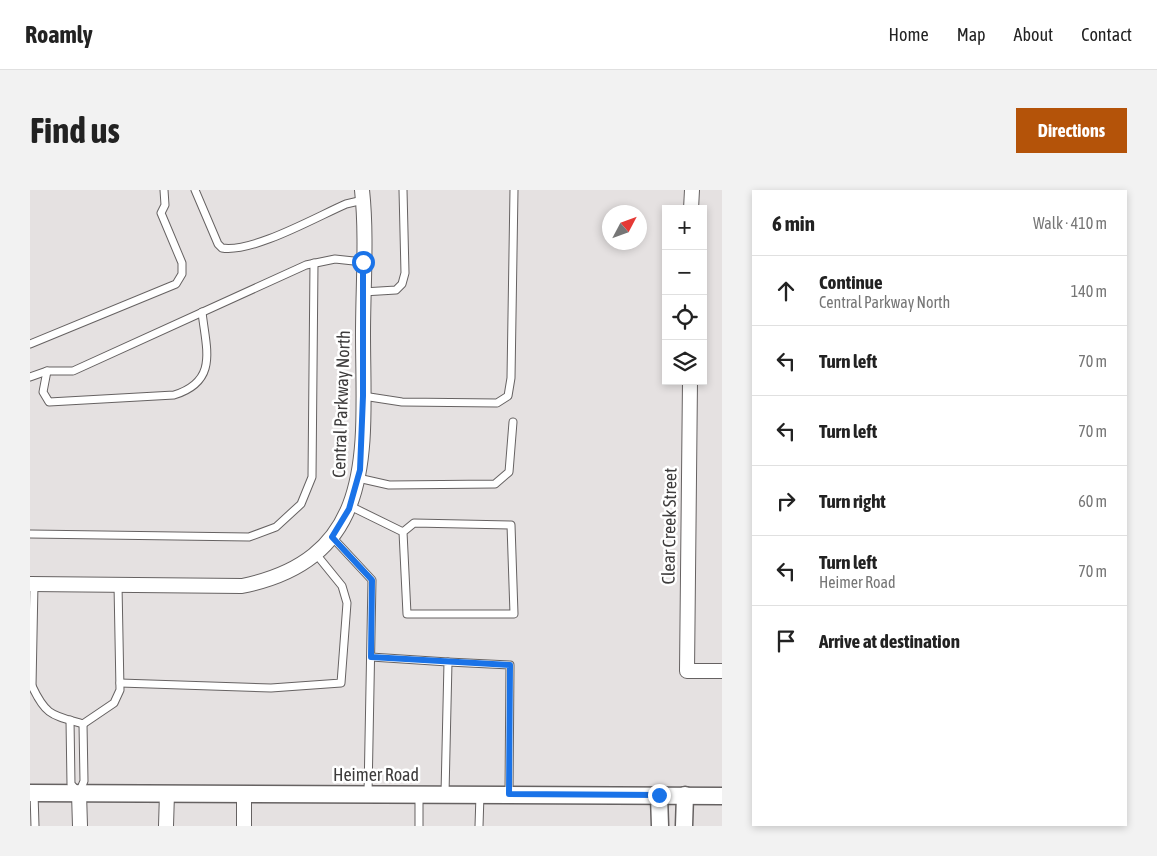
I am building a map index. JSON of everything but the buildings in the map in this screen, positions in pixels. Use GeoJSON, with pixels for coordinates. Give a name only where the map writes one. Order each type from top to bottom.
{"type":"FeatureCollection","features":[{"type":"Feature","properties":{"kind":"street"},"geometry":{"type":"LineString","coordinates":[[692,190],[692,205]]}},
{"type":"Feature","properties":{"kind":"street","name":"Central Parkway North"},"geometry":{"type":"LineString","coordinates":[[32,584],[242,586],[282,576],[316,554],[332,537],[350,506],[358,478],[363,396],[362,195]]}},
{"type":"Feature","properties":{"kind":"street","name":"Clear Creek Street"},"geometry":{"type":"LineString","coordinates":[[690,385],[686,671],[722,672]]}},
{"type":"Feature","properties":{"kind":"street","name":"Heimer Road"},"geometry":{"type":"LineString","coordinates":[[32,793],[722,796]]}},
{"type":"Feature","properties":{"kind":"street"},"geometry":{"type":"LineString","coordinates":[[79,793],[80,826]]}},
{"type":"Feature","properties":{"kind":"street"},"geometry":{"type":"LineString","coordinates":[[166,826],[167,793]]}},
{"type":"Feature","properties":{"kind":"street"},"geometry":{"type":"LineString","coordinates":[[244,793],[244,826]]}},
{"type":"Feature","properties":{"kind":"street"},"geometry":{"type":"LineString","coordinates":[[659,795],[660,826]]}},
{"type":"Feature","properties":{"kind":"street"},"geometry":{"type":"LineString","coordinates":[[684,826],[685,795]]}},
{"type":"Feature","properties":{"kind":"lane"},"geometry":{"type":"LineString","coordinates":[[30,344],[176,284],[182,274],[182,263],[161,213],[165,205],[164,190]]}},
{"type":"Feature","properties":{"kind":"lane"},"geometry":{"type":"LineString","coordinates":[[195,190],[218,244],[222,248],[231,250],[253,245],[346,204],[362,195]]}},
{"type":"Feature","properties":{"kind":"lane"},"geometry":{"type":"LineString","coordinates":[[363,292],[396,290],[402,284],[405,273],[403,190]]}},
{"type":"Feature","properties":{"kind":"lane"},"geometry":{"type":"LineString","coordinates":[[363,396],[402,402],[497,403],[508,396],[511,378],[514,190]]}},
{"type":"Feature","properties":{"kind":"lane"},"geometry":{"type":"LineString","coordinates":[[30,377],[47,371],[73,371],[306,265],[335,259],[363,262]]}},
{"type":"Feature","properties":{"kind":"lane"},"geometry":{"type":"LineString","coordinates":[[30,534],[249,537],[276,527],[301,504],[312,477],[314,263]]}},
{"type":"Feature","properties":{"kind":"lane"},"geometry":{"type":"LineString","coordinates":[[47,371],[43,392],[49,402],[174,395],[185,392],[203,378],[206,362],[202,312]]}},
{"type":"Feature","properties":{"kind":"lane"},"geometry":{"type":"LineString","coordinates":[[358,478],[389,485],[495,484],[509,472],[513,422]]}},
{"type":"Feature","properties":{"kind":"lane"},"geometry":{"type":"LineString","coordinates":[[350,506],[403,532]]}},
{"type":"Feature","properties":{"kind":"lane"},"geometry":{"type":"LineString","coordinates":[[414,523],[511,525],[514,614],[407,614],[403,532],[414,523]]}},
{"type":"Feature","properties":{"kind":"lane"},"geometry":{"type":"LineString","coordinates":[[332,537],[372,580],[368,794]]}},
{"type":"Feature","properties":{"kind":"lane"},"geometry":{"type":"LineString","coordinates":[[120,683],[271,688],[341,683],[347,603],[342,586],[316,554]]}},
{"type":"Feature","properties":{"kind":"lane"},"geometry":{"type":"LineString","coordinates":[[32,584],[31,686],[41,706],[55,716],[83,724]]}},
{"type":"Feature","properties":{"kind":"lane"},"geometry":{"type":"LineString","coordinates":[[83,724],[114,703],[120,690],[118,585]]}},
{"type":"Feature","properties":{"kind":"lane"},"geometry":{"type":"LineString","coordinates":[[371,657],[510,665],[509,794]]}},
{"type":"Feature","properties":{"kind":"lane"},"geometry":{"type":"LineString","coordinates":[[445,794],[448,662]]}},
{"type":"Feature","properties":{"kind":"lane"},"geometry":{"type":"LineString","coordinates":[[70,720],[71,784],[79,793],[84,781],[83,724]]}},
{"type":"Feature","properties":{"kind":"lane"},"geometry":{"type":"LineString","coordinates":[[32,793],[35,826]]}},
{"type":"Feature","properties":{"kind":"lane"},"geometry":{"type":"LineString","coordinates":[[419,794],[419,826]]}},
{"type":"Feature","properties":{"kind":"lane"},"geometry":{"type":"LineString","coordinates":[[479,826],[480,794]]}},
{"type":"Feature","properties":{"kind":"route"},"geometry":{"type":"LineString","coordinates":[[363,262],[363,396],[360,470],[349,509],[343,522],[332,537],[372,580],[371,657],[510,665],[509,794],[659,795]]}}]}
